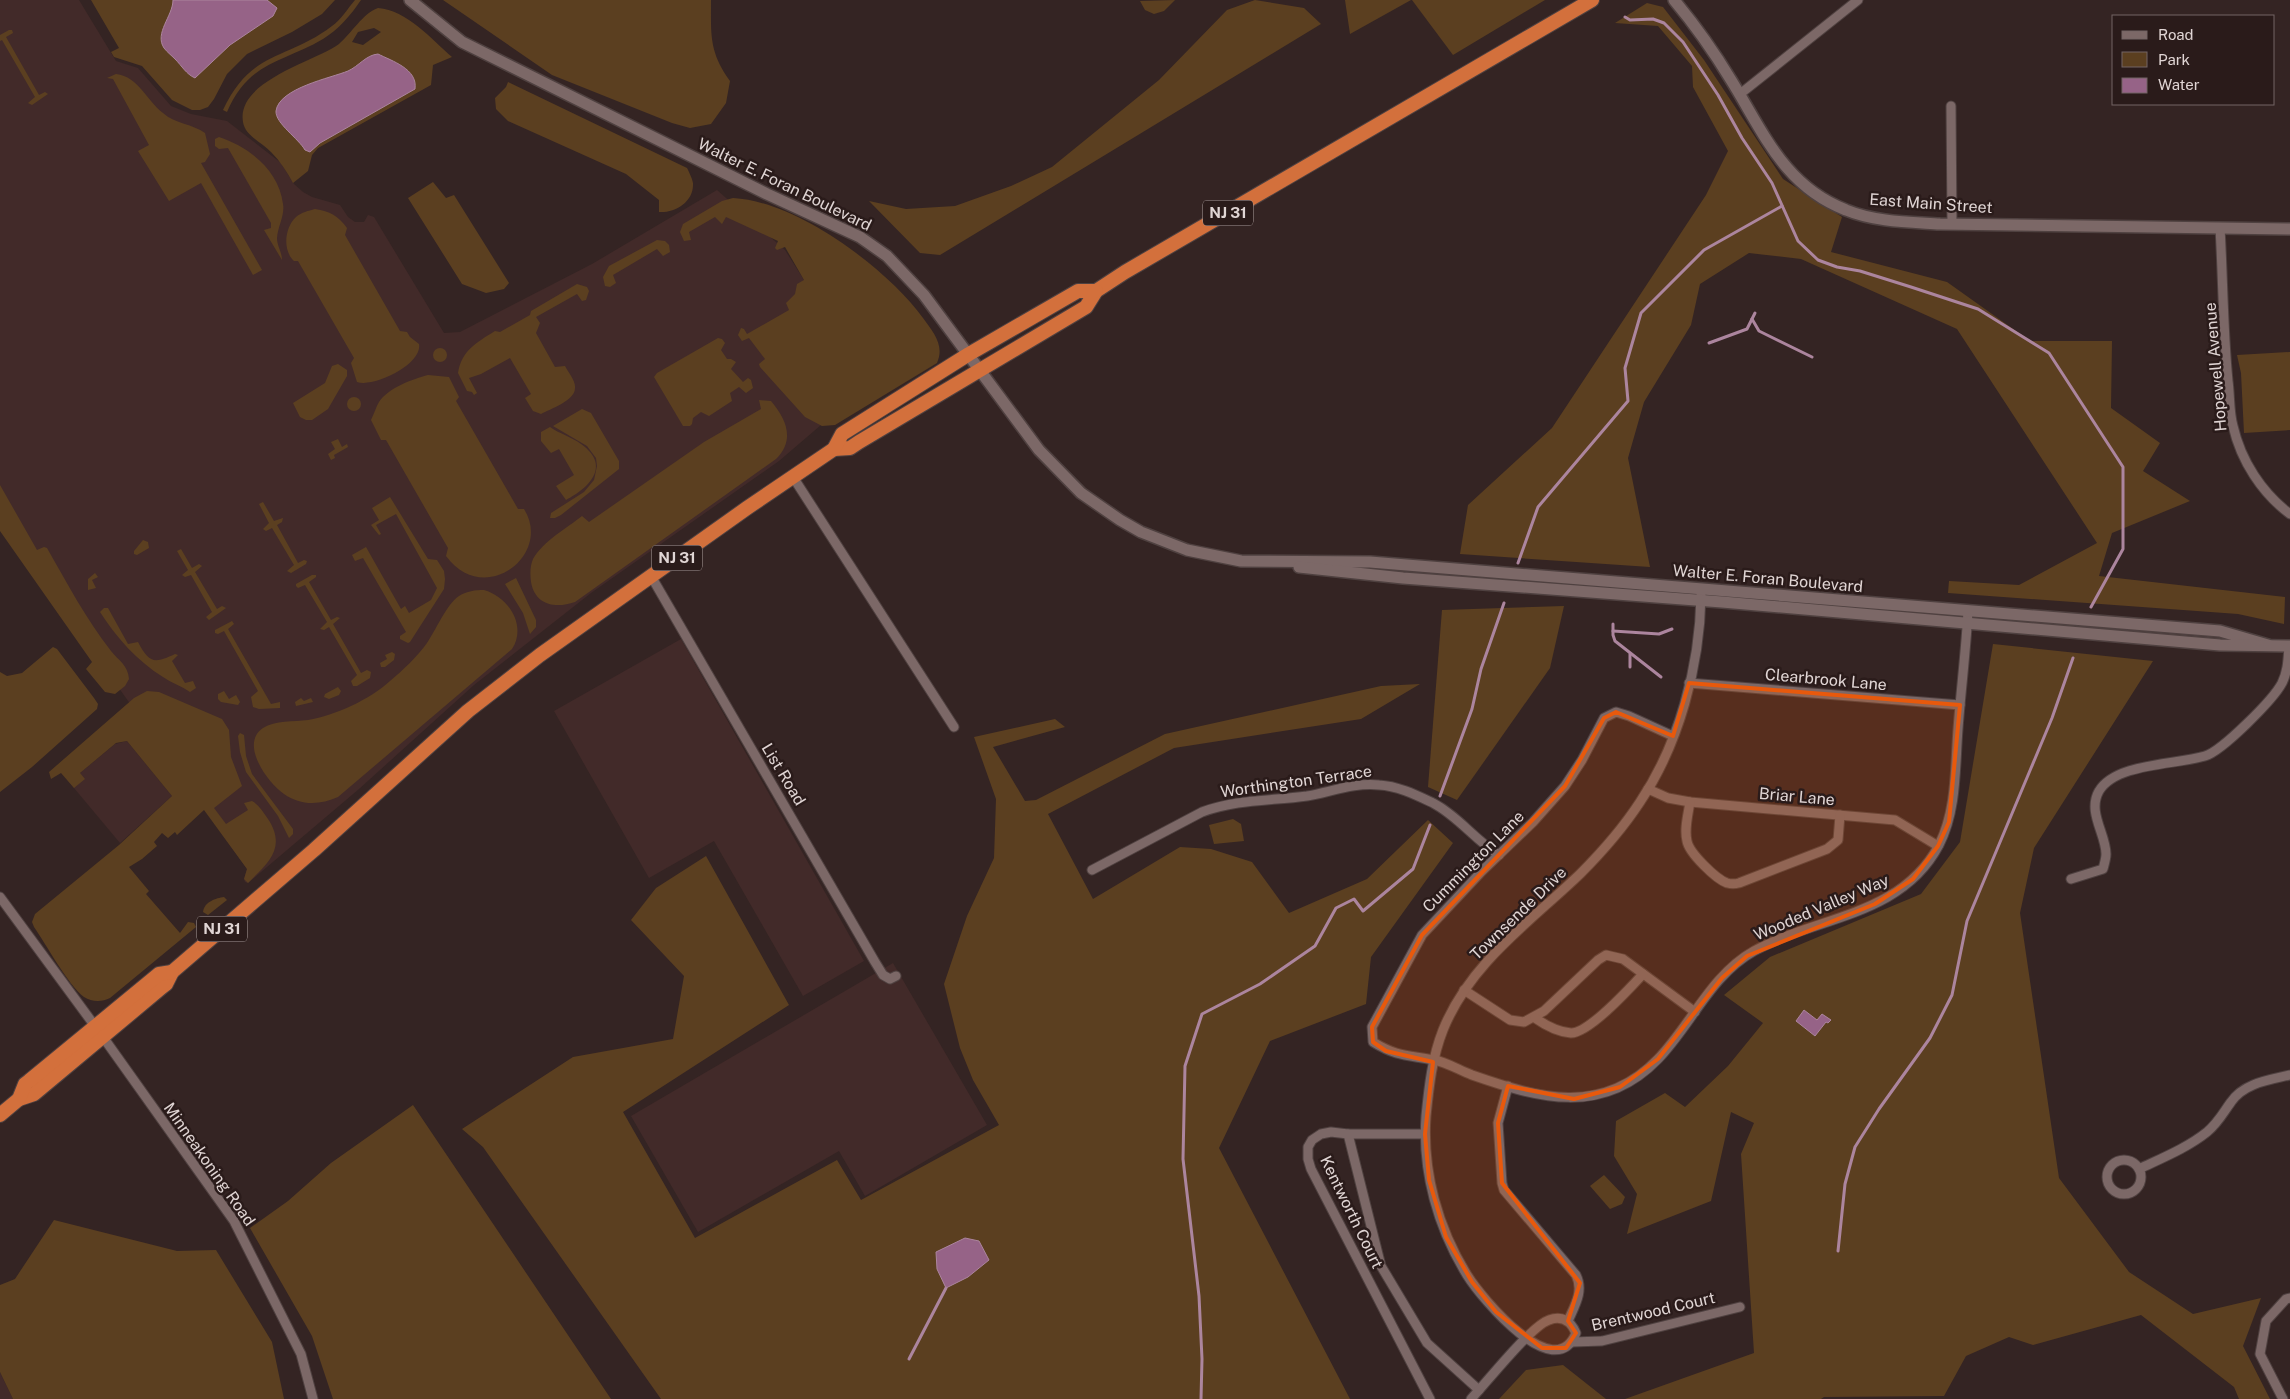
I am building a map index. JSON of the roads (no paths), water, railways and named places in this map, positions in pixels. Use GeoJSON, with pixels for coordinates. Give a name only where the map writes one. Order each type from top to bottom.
{"type":"FeatureCollection","features":[{"type":"Feature","properties":{"kind":"highway","name":"NJ 31"},"geometry":{"type":"LineString","coordinates":[[0,1115],[19,1099],[25,1084],[99,1031],[159,974],[172,972],[314,850],[468,710],[540,655],[834,449],[842,434],[969,354],[1078,291],[1096,290],[1592,0]]}},
{"type":"Feature","properties":{"kind":"highway","name":"NJ 31"},"geometry":{"type":"LineString","coordinates":[[834,449],[850,448],[1086,307],[1096,290]]}},
{"type":"Feature","properties":{"kind":"street","name":"Walter E. Foran Boulevard"},"geometry":{"type":"LineString","coordinates":[[410,0],[462,42],[767,194],[860,237],[887,256],[924,295],[1039,450],[1073,485],[1109,514],[1141,532],[1187,550],[1241,562],[1263,562],[1403,578],[1968,611],[2220,631],[2268,645]]}},
{"type":"Feature","properties":{"kind":"street","name":"East Main Street"},"geometry":{"type":"LineString","coordinates":[[1674,0],[1702,36],[1781,162],[1806,188],[1847,211],[1869,217],[1952,224],[2290,229]]}},
{"type":"Feature","properties":{"kind":"street"},"geometry":{"type":"LineString","coordinates":[[1740,94],[1858,0]]}},
{"type":"Feature","properties":{"kind":"street"},"geometry":{"type":"LineString","coordinates":[[1951,106],[1952,224]]}},
{"type":"Feature","properties":{"kind":"street","name":"Hopewell Avenue"},"geometry":{"type":"LineString","coordinates":[[2220,228],[2226,361],[2232,425],[2240,448],[2253,475],[2274,500],[2290,514]]}},
{"type":"Feature","properties":{"kind":"street"},"geometry":{"type":"LineString","coordinates":[[793,477],[954,727]]}},
{"type":"Feature","properties":{"kind":"street","name":"List Road"},"geometry":{"type":"LineString","coordinates":[[651,576],[875,962],[890,979],[896,976]]}},
{"type":"Feature","properties":{"kind":"street","name":"Walter E. Foran Boulevard"},"geometry":{"type":"LineString","coordinates":[[1701,594],[1967,625],[2220,645],[2289,646]]}},
{"type":"Feature","properties":{"kind":"street","name":"Townsende Drive"},"geometry":{"type":"LineString","coordinates":[[1572,1342],[1566,1348],[1559,1351],[1542,1348],[1527,1338],[1496,1312],[1472,1282],[1457,1259],[1446,1237],[1429,1180],[1425,1134],[1430,1076],[1433,1060],[1447,1022],[1464,990],[1500,948],[1595,858],[1632,814],[1648,789],[1673,736],[1689,683],[1696,648],[1701,594]]}},
{"type":"Feature","properties":{"kind":"street","name":"Wooded Valley Way"},"geometry":{"type":"LineString","coordinates":[[1433,1060],[1508,1086],[1561,1098],[1586,1098],[1609,1092],[1631,1081],[1650,1068],[1673,1042],[1729,970],[1747,956],[1767,945],[1843,917],[1890,896],[1922,871],[1938,846],[1951,811],[1968,611]]}},
{"type":"Feature","properties":{"kind":"street"},"geometry":{"type":"LineString","coordinates":[[2071,879],[2103,869],[2106,854],[2095,810],[2098,792],[2108,780],[2121,773],[2204,756],[2219,749],[2276,692],[2286,674],[2289,646]]}},
{"type":"Feature","properties":{"kind":"street","name":"Clearbrook Lane"},"geometry":{"type":"LineString","coordinates":[[1689,683],[1960,705]]}},
{"type":"Feature","properties":{"kind":"street","name":"Cummington Lane"},"geometry":{"type":"LineString","coordinates":[[1433,1060],[1423,1060],[1386,1051],[1373,1042],[1372,1027],[1422,935],[1533,822],[1569,782],[1604,718],[1616,712],[1673,736]]}},
{"type":"Feature","properties":{"kind":"street","name":"Worthington Terrace"},"geometry":{"type":"LineString","coordinates":[[1092,870],[1202,812],[1219,806],[1245,801],[1282,799],[1377,784],[1406,791],[1434,804],[1458,820],[1499,855]]}},
{"type":"Feature","properties":{"kind":"street","name":"Briar Lane"},"geometry":{"type":"LineString","coordinates":[[1648,789],[1668,798],[1690,802],[1895,820],[1938,846]]}},
{"type":"Feature","properties":{"kind":"street"},"geometry":{"type":"LineString","coordinates":[[1690,802],[1686,830],[1688,847],[1720,879],[1732,884],[1827,850],[1838,840],[1840,815]]}},
{"type":"Feature","properties":{"kind":"street","name":"Minneakoning Road"},"geometry":{"type":"LineString","coordinates":[[0,898],[99,1031],[234,1222],[301,1354],[313,1399]]}},
{"type":"Feature","properties":{"kind":"street"},"geometry":{"type":"LineString","coordinates":[[1464,990],[1510,1020],[1524,1022],[1535,1018],[1598,960],[1606,955],[1623,959],[1695,1012]]}},
{"type":"Feature","properties":{"kind":"street"},"geometry":{"type":"LineString","coordinates":[[1535,1018],[1552,1028],[1572,1033],[1588,1026],[1643,974]]}},
{"type":"Feature","properties":{"kind":"street"},"geometry":{"type":"LineString","coordinates":[[2139,1169],[2172,1154],[2208,1131],[2217,1123],[2238,1093],[2247,1088],[2290,1075]]}},
{"type":"Feature","properties":{"kind":"street"},"geometry":{"type":"LineString","coordinates":[[1508,1086],[1498,1123],[1502,1183],[1504,1190],[1576,1275],[1580,1284],[1580,1293],[1568,1321]]}},
{"type":"Feature","properties":{"kind":"street","name":"Kentworth Court"},"geometry":{"type":"LineString","coordinates":[[1425,1134],[1348,1134],[1331,1132],[1321,1134],[1312,1140],[1308,1147],[1308,1159],[1311,1169],[1430,1399]]}},
{"type":"Feature","properties":{"kind":"street"},"geometry":{"type":"LineString","coordinates":[[1348,1134],[1381,1266],[1427,1343],[1479,1390]]}},
{"type":"Feature","properties":{"kind":"street"},"geometry":{"type":"LineString","coordinates":[[2283,1399],[2260,1354],[2266,1321],[2286,1299],[2290,1298]]}},
{"type":"Feature","properties":{"kind":"street","name":"Brentwood Court"},"geometry":{"type":"LineString","coordinates":[[1572,1342],[1602,1341],[1740,1307]]}},
{"type":"Feature","properties":{"kind":"street"},"geometry":{"type":"LineString","coordinates":[[1471,1399],[1527,1338],[1547,1320],[1561,1318],[1568,1321],[1576,1333],[1572,1342]]}},
{"type":"Feature","properties":{"kind":"water"},"geometry":{"type":"Polygon","coordinates":[[[173,0],[267,0],[277,8],[273,16],[230,45],[195,78],[166,51],[162,42],[162,30],[173,0]]]}},
{"type":"Feature","properties":{"kind":"water"},"geometry":{"type":"Polygon","coordinates":[[[378,54],[397,63],[408,71],[415,82],[415,89],[320,143],[310,152],[305,150],[279,121],[276,111],[279,103],[296,90],[348,71],[370,56],[378,54]]]}},
{"type":"Feature","properties":{"kind":"water"},"geometry":{"type":"Polygon","coordinates":[[[1804,1010],[1817,1020],[1822,1014],[1831,1020],[1828,1023],[1826,1022],[1815,1036],[1796,1021],[1804,1010]]]}},
{"type":"Feature","properties":{"kind":"water"},"geometry":{"type":"Polygon","coordinates":[[[965,1238],[979,1241],[989,1260],[968,1277],[946,1288],[937,1269],[936,1252],[965,1238]]]}},
{"type":"Feature","properties":{"kind":"waterway"},"geometry":{"type":"LineString","coordinates":[[1625,17],[1630,20],[1653,19],[1664,23],[1683,42],[1772,183],[1798,241],[1818,260],[1837,267],[1860,271],[1978,309],[2049,353],[2123,467],[2123,549],[2091,607]]}},
{"type":"Feature","properties":{"kind":"waterway"},"geometry":{"type":"LineString","coordinates":[[1518,563],[1538,507],[1628,401],[1625,368],[1641,313],[1704,250],[1782,206]]}},
{"type":"Feature","properties":{"kind":"waterway"},"geometry":{"type":"LineString","coordinates":[[1709,343],[1747,329],[1755,313]]}},
{"type":"Feature","properties":{"kind":"waterway"},"geometry":{"type":"LineString","coordinates":[[1752,319],[1759,331],[1812,357]]}},
{"type":"Feature","properties":{"kind":"waterway"},"geometry":{"type":"LineString","coordinates":[[1440,796],[1472,709],[1481,669],[1504,603]]}},
{"type":"Feature","properties":{"kind":"waterway"},"geometry":{"type":"LineString","coordinates":[[1613,624],[1615,641],[1661,677]]}},
{"type":"Feature","properties":{"kind":"waterway"},"geometry":{"type":"LineString","coordinates":[[1613,631],[1659,634],[1672,629]]}},
{"type":"Feature","properties":{"kind":"waterway"},"geometry":{"type":"LineString","coordinates":[[1630,654],[1630,667]]}},
{"type":"Feature","properties":{"kind":"waterway"},"geometry":{"type":"LineString","coordinates":[[1838,1251],[1845,1184],[1855,1147],[1879,1109],[1930,1038],[1952,995],[1967,921],[2052,718],[2073,658]]}},
{"type":"Feature","properties":{"kind":"waterway"},"geometry":{"type":"LineString","coordinates":[[1201,1399],[1202,1359],[1199,1296],[1183,1159],[1185,1066],[1202,1014],[1260,984],[1315,946],[1336,908],[1354,899],[1363,911],[1413,869],[1430,825]]}},
{"type":"Feature","properties":{"kind":"waterway"},"geometry":{"type":"LineString","coordinates":[[909,1359],[946,1288]]}}]}
